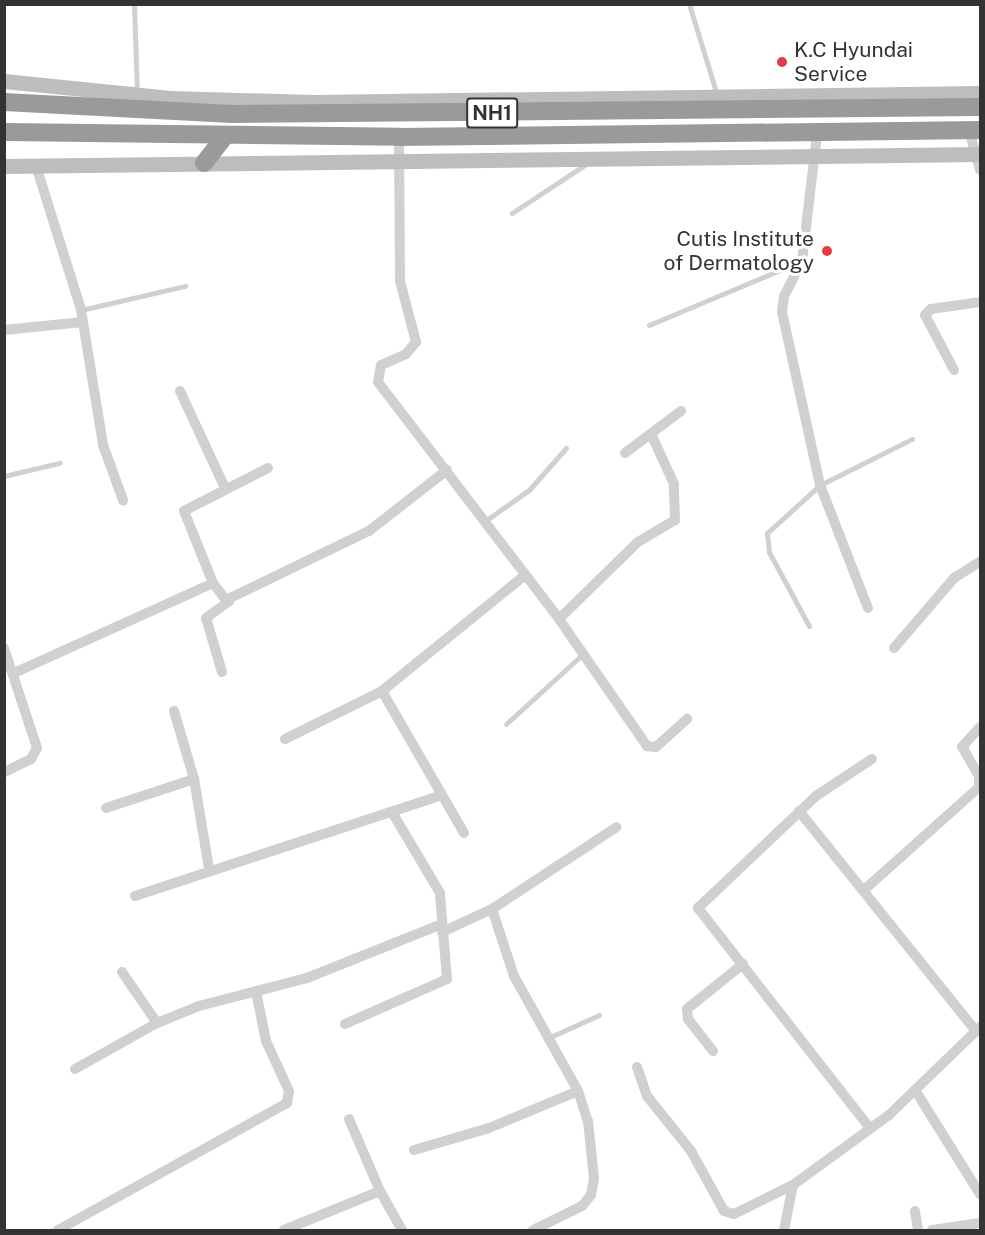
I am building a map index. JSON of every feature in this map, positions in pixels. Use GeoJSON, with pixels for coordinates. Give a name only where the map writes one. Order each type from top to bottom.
{"type":"FeatureCollection","features":[{"type":"Feature","properties":{"kind":"highway","name":"NH1"},"geometry":{"type":"LineString","coordinates":[[4,102],[171,105],[718,104],[981,107]]}},
{"type":"Feature","properties":{"kind":"highway","name":"NH1"},"geometry":{"type":"LineString","coordinates":[[4,132],[399,137],[817,135],[975,130]]}},
{"type":"Feature","properties":{"kind":"highway"},"geometry":{"type":"LineString","coordinates":[[204,163],[225,136]]}},
{"type":"Feature","properties":{"kind":"street"},"geometry":{"type":"LineString","coordinates":[[4,81],[137,94],[171,105]]}},
{"type":"Feature","properties":{"kind":"street"},"geometry":{"type":"LineString","coordinates":[[718,104],[981,93]]}},
{"type":"Feature","properties":{"kind":"street"},"geometry":{"type":"LineString","coordinates":[[975,130],[981,170]]}},
{"type":"Feature","properties":{"kind":"street"},"geometry":{"type":"LineString","coordinates":[[817,135],[802,261],[784,296],[782,312],[820,485],[868,608]]}},
{"type":"Feature","properties":{"kind":"street"},"geometry":{"type":"LineString","coordinates":[[399,137],[400,281],[416,342],[406,354],[381,365],[377,376],[559,619],[647,746],[657,747],[687,719]]}},
{"type":"Feature","properties":{"kind":"street"},"geometry":{"type":"LineString","coordinates":[[4,166],[400,159],[978,154]]}},
{"type":"Feature","properties":{"kind":"street"},"geometry":{"type":"LineString","coordinates":[[36,166],[82,316],[103,445],[123,500]]}},
{"type":"Feature","properties":{"kind":"street"},"geometry":{"type":"LineString","coordinates":[[954,370],[925,315],[931,309],[981,302]]}},
{"type":"Feature","properties":{"kind":"street"},"geometry":{"type":"LineString","coordinates":[[4,330],[82,316]]}},
{"type":"Feature","properties":{"kind":"street"},"geometry":{"type":"LineString","coordinates":[[180,391],[225,488]]}},
{"type":"Feature","properties":{"kind":"street"},"geometry":{"type":"LineString","coordinates":[[625,453],[652,436],[681,411]]}},
{"type":"Feature","properties":{"kind":"street"},"geometry":{"type":"LineString","coordinates":[[559,619],[638,542],[675,520],[674,484],[652,436]]}},
{"type":"Feature","properties":{"kind":"street"},"geometry":{"type":"LineString","coordinates":[[229,601],[213,583],[183,515],[190,504],[268,468]]}},
{"type":"Feature","properties":{"kind":"street"},"geometry":{"type":"LineString","coordinates":[[222,672],[206,618],[229,601],[369,531],[447,470]]}},
{"type":"Feature","properties":{"kind":"street"},"geometry":{"type":"LineString","coordinates":[[894,648],[954,579],[981,562]]}},
{"type":"Feature","properties":{"kind":"street"},"geometry":{"type":"LineString","coordinates":[[285,739],[382,691],[525,575]]}},
{"type":"Feature","properties":{"kind":"street"},"geometry":{"type":"LineString","coordinates":[[14,673],[213,583]]}},
{"type":"Feature","properties":{"kind":"street"},"geometry":{"type":"LineString","coordinates":[[4,648],[37,748],[26,763],[4,772]]}},
{"type":"Feature","properties":{"kind":"street"},"geometry":{"type":"LineString","coordinates":[[382,691],[440,796],[464,833]]}},
{"type":"Feature","properties":{"kind":"street"},"geometry":{"type":"LineString","coordinates":[[174,711],[194,779],[209,869]]}},
{"type":"Feature","properties":{"kind":"street"},"geometry":{"type":"LineString","coordinates":[[864,890],[979,787],[979,776],[962,747],[981,727]]}},
{"type":"Feature","properties":{"kind":"street"},"geometry":{"type":"LineString","coordinates":[[869,1128],[742,964],[699,904],[800,812],[872,759]]}},
{"type":"Feature","properties":{"kind":"street"},"geometry":{"type":"LineString","coordinates":[[106,808],[194,779]]}},
{"type":"Feature","properties":{"kind":"street"},"geometry":{"type":"LineString","coordinates":[[135,896],[209,869],[393,814],[440,796]]}},
{"type":"Feature","properties":{"kind":"street"},"geometry":{"type":"LineString","coordinates":[[637,1067],[648,1096],[691,1151],[726,1213],[734,1214],[793,1185],[869,1128],[915,1090],[978,1029],[800,812]]}},
{"type":"Feature","properties":{"kind":"street"},"geometry":{"type":"LineString","coordinates":[[345,1024],[446,981],[437,885],[393,814]]}},
{"type":"Feature","properties":{"kind":"street"},"geometry":{"type":"LineString","coordinates":[[75,1069],[157,1023],[218,999],[327,972],[492,909],[617,826]]}},
{"type":"Feature","properties":{"kind":"street"},"geometry":{"type":"LineString","coordinates":[[492,909],[506,956],[547,1038],[578,1091],[588,1120],[594,1178],[591,1195],[582,1206],[533,1230]]}},
{"type":"Feature","properties":{"kind":"street"},"geometry":{"type":"LineString","coordinates":[[713,1050],[688,1018],[687,1009],[742,964]]}},
{"type":"Feature","properties":{"kind":"street"},"geometry":{"type":"LineString","coordinates":[[122,972],[157,1023]]}},
{"type":"Feature","properties":{"kind":"street"},"geometry":{"type":"LineString","coordinates":[[58,1230],[287,1104],[289,1091],[266,1041],[256,991]]}},
{"type":"Feature","properties":{"kind":"street"},"geometry":{"type":"LineString","coordinates":[[915,1090],[981,1194]]}},
{"type":"Feature","properties":{"kind":"street"},"geometry":{"type":"LineString","coordinates":[[414,1150],[489,1128],[578,1091]]}},
{"type":"Feature","properties":{"kind":"street"},"geometry":{"type":"LineString","coordinates":[[349,1119],[380,1191],[402,1230]]}},
{"type":"Feature","properties":{"kind":"street"},"geometry":{"type":"LineString","coordinates":[[784,1230],[793,1185]]}},
{"type":"Feature","properties":{"kind":"street"},"geometry":{"type":"LineString","coordinates":[[284,1230],[380,1191]]}},
{"type":"Feature","properties":{"kind":"street"},"geometry":{"type":"LineString","coordinates":[[915,1211],[918,1230]]}},
{"type":"Feature","properties":{"kind":"street"},"geometry":{"type":"LineString","coordinates":[[932,1230],[981,1223]]}},
{"type":"Feature","properties":{"kind":"lane"},"geometry":{"type":"LineString","coordinates":[[134,4],[137,94]]}},
{"type":"Feature","properties":{"kind":"lane"},"geometry":{"type":"LineString","coordinates":[[689,4],[718,104]]}},
{"type":"Feature","properties":{"kind":"lane"},"geometry":{"type":"LineString","coordinates":[[512,213],[595,158]]}},
{"type":"Feature","properties":{"kind":"lane"},"geometry":{"type":"LineString","coordinates":[[649,325],[802,261]]}},
{"type":"Feature","properties":{"kind":"lane"},"geometry":{"type":"LineString","coordinates":[[82,316],[186,286]]}},
{"type":"Feature","properties":{"kind":"lane"},"geometry":{"type":"LineString","coordinates":[[808,626],[766,540],[771,526],[820,485],[912,439]]}},
{"type":"Feature","properties":{"kind":"lane"},"geometry":{"type":"LineString","coordinates":[[485,521],[529,490],[566,448]]}},
{"type":"Feature","properties":{"kind":"lane"},"geometry":{"type":"LineString","coordinates":[[4,476],[59,463]]}},
{"type":"Feature","properties":{"kind":"lane"},"geometry":{"type":"LineString","coordinates":[[506,724],[583,654]]}},
{"type":"Feature","properties":{"kind":"lane"},"geometry":{"type":"LineString","coordinates":[[547,1038],[599,1016]]}},
{"type":"Feature","properties":{"kind":"place","name":"K.C Hyundai Service"},"geometry":{"type":"Point","coordinates":[782,62]}},
{"type":"Feature","properties":{"kind":"place","name":"Cutis Institute of Dermatology"},"geometry":{"type":"Point","coordinates":[827,251]}}]}
